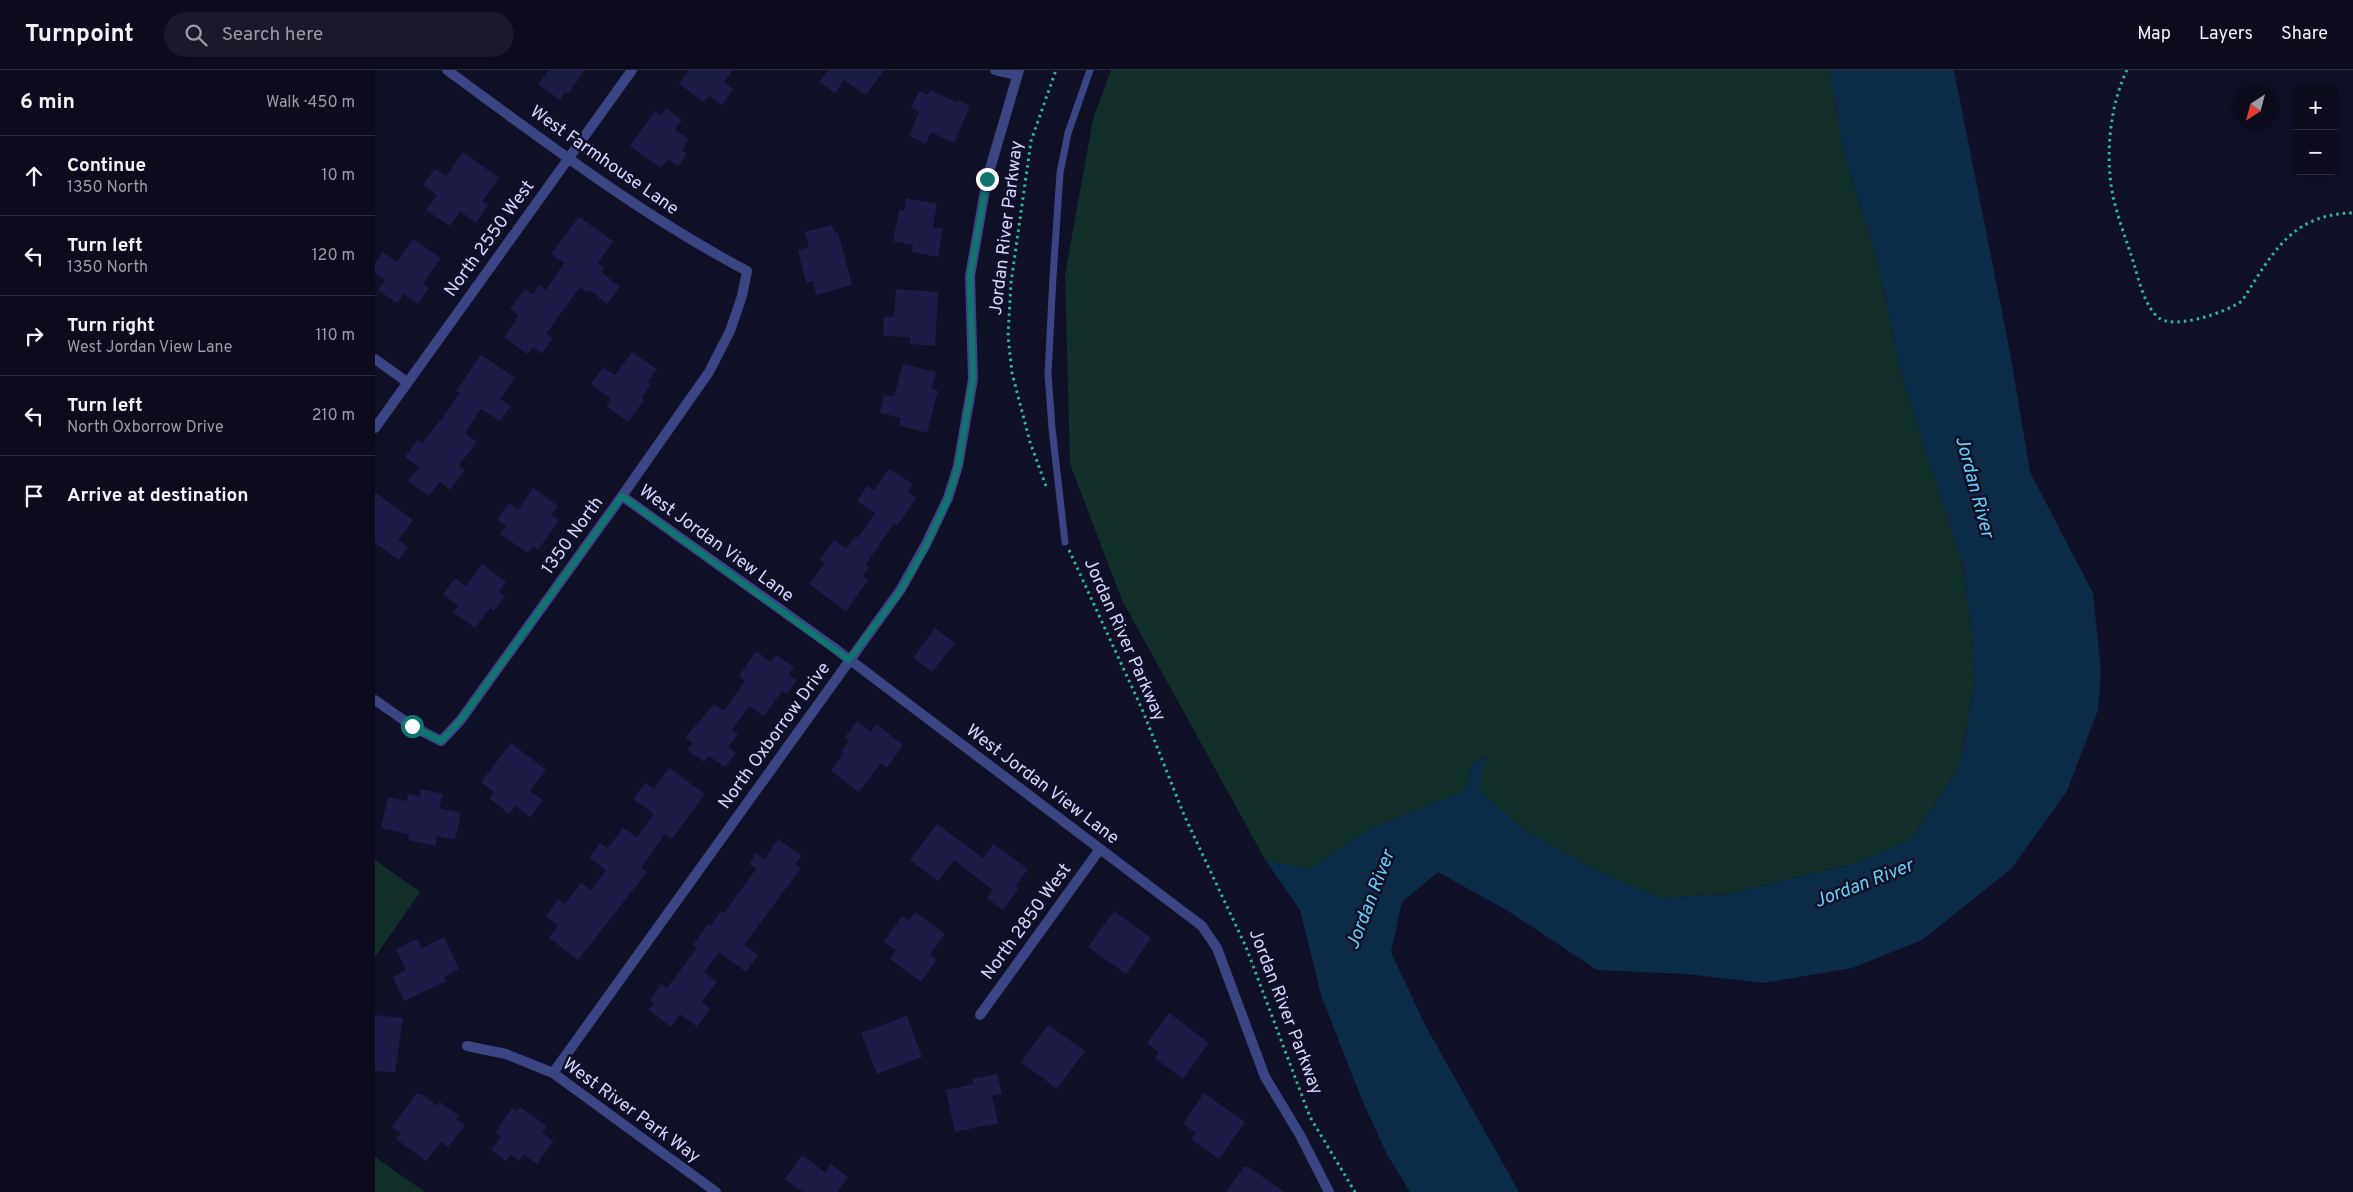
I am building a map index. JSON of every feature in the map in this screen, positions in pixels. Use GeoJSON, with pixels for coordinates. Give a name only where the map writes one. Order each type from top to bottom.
{"type":"FeatureCollection","features":[{"type":"Feature","properties":{"kind":"street","name":"West Farmhouse Lane"},"geometry":{"type":"LineString","coordinates":[[447,70],[569,158],[701,247],[747,271]]}},
{"type":"Feature","properties":{"kind":"street","name":"North 2550 West"},"geometry":{"type":"LineString","coordinates":[[375,428],[632,70]]}},
{"type":"Feature","properties":{"kind":"street"},"geometry":{"type":"LineString","coordinates":[[995,70],[1017,73]]}},
{"type":"Feature","properties":{"kind":"street","name":"North Oxborrow Drive"},"geometry":{"type":"LineString","coordinates":[[553,1073],[901,590],[927,544],[948,498],[958,466],[973,378],[970,276],[987,179],[1017,73]]}},
{"type":"Feature","properties":{"kind":"street","name":"1350 North"},"geometry":{"type":"LineString","coordinates":[[375,700],[412,726],[441,741],[460,721],[709,372],[730,331],[742,296],[747,271]]}},
{"type":"Feature","properties":{"kind":"street"},"geometry":{"type":"LineString","coordinates":[[375,359],[407,382]]}},
{"type":"Feature","properties":{"kind":"street","name":"West Jordan View Lane"},"geometry":{"type":"LineString","coordinates":[[622,496],[849,660],[1202,926],[1217,948],[1265,1077],[1300,1134],[1329,1192]]}},
{"type":"Feature","properties":{"kind":"street","name":"North 2850 West"},"geometry":{"type":"LineString","coordinates":[[980,1015],[1100,849]]}},
{"type":"Feature","properties":{"kind":"street","name":"West River Park Way"},"geometry":{"type":"LineString","coordinates":[[467,1046],[506,1054],[553,1073],[716,1192]]}},
{"type":"Feature","properties":{"kind":"lane"},"geometry":{"type":"LineString","coordinates":[[1065,542],[1048,374],[1053,278],[1063,158],[1068,134],[1090,70]]}},
{"type":"Feature","properties":{"kind":"path","name":"Jordan River Parkway"},"geometry":{"type":"LineString","coordinates":[[1046,487],[1030,442],[1012,373],[1008,336],[1011,283],[1031,141],[1056,70]]}},
{"type":"Feature","properties":{"kind":"path"},"geometry":{"type":"LineString","coordinates":[[2127,70],[2117,99],[2112,122],[2110,176],[2117,211],[2139,278],[2151,308],[2161,320],[2171,324],[2204,317],[2235,306],[2242,300],[2274,251],[2285,238],[2304,224],[2323,216],[2353,213]]}},
{"type":"Feature","properties":{"kind":"path","name":"Jordan River Parkway"},"geometry":{"type":"LineString","coordinates":[[1065,542],[1142,709],[1184,815],[1246,947],[1311,1117],[1355,1192]]}},
{"type":"Feature","properties":{"kind":"green space"},"geometry":{"type":"Polygon","coordinates":[[[1111,70],[1830,70],[1842,146],[1879,268],[1901,374],[1963,566],[1972,633],[1975,682],[1959,768],[1912,839],[1860,862],[1729,894],[1659,898],[1591,868],[1524,830],[1479,790],[1485,757],[1472,764],[1465,791],[1372,828],[1310,869],[1266,861],[1122,600],[1070,464],[1065,275],[1093,119],[1111,70]]]}},
{"type":"Feature","properties":{"kind":"green space"},"geometry":{"type":"Polygon","coordinates":[[[375,860],[420,892],[375,957],[375,860]]]}},
{"type":"Feature","properties":{"kind":"green space"},"geometry":{"type":"Polygon","coordinates":[[[375,1157],[425,1192],[375,1192],[375,1157]]]}},
{"type":"Feature","properties":{"kind":"water","name":"Jordan River"},"geometry":{"type":"Polygon","coordinates":[[[1830,70],[1954,70],[2009,347],[2030,472],[2093,593],[2101,671],[2098,710],[2067,791],[2011,869],[1922,940],[1852,968],[1763,983],[1686,974],[1597,970],[1508,911],[1438,872],[1402,902],[1391,952],[1425,1025],[1519,1192],[1410,1192],[1387,1154],[1362,1100],[1321,995],[1300,910],[1266,861],[1310,869],[1372,828],[1465,791],[1472,764],[1486,757],[1479,790],[1524,830],[1591,868],[1659,898],[1729,894],[1860,862],[1912,839],[1959,768],[1975,682],[1972,633],[1963,566],[1901,374],[1879,268],[1842,146],[1830,70]]]}},
{"type":"Feature","properties":{"kind":"building"},"geometry":{"type":"Polygon","coordinates":[[[549,70],[585,70],[568,94],[565,92],[560,100],[538,84],[549,70]]]}},
{"type":"Feature","properties":{"kind":"building"},"geometry":{"type":"Polygon","coordinates":[[[689,70],[733,70],[724,82],[733,89],[722,105],[709,96],[704,102],[679,84],[689,70]]]}},
{"type":"Feature","properties":{"kind":"building"},"geometry":{"type":"Polygon","coordinates":[[[828,70],[884,70],[866,95],[844,80],[835,93],[819,82],[828,70]]]}},
{"type":"Feature","properties":{"kind":"building"},"geometry":{"type":"Polygon","coordinates":[[[930,90],[958,103],[959,100],[970,106],[954,143],[931,132],[926,144],[909,136],[919,112],[911,108],[919,91],[928,95],[930,90]]]}},
{"type":"Feature","properties":{"kind":"building"},"geometry":{"type":"Polygon","coordinates":[[[666,108],[682,120],[675,130],[689,139],[682,150],[687,154],[678,166],[668,159],[661,168],[630,146],[655,111],[661,115],[666,108]]]}},
{"type":"Feature","properties":{"kind":"building"},"geometry":{"type":"Polygon","coordinates":[[[463,152],[499,178],[482,201],[488,205],[476,223],[460,211],[450,226],[426,210],[437,195],[423,185],[435,169],[446,176],[463,152]]]}},
{"type":"Feature","properties":{"kind":"building"},"geometry":{"type":"Polygon","coordinates":[[[906,198],[937,204],[933,227],[943,229],[938,257],[912,252],[913,245],[893,241],[899,210],[904,211],[906,198]]]}},
{"type":"Feature","properties":{"kind":"building"},"geometry":{"type":"Polygon","coordinates":[[[579,217],[613,241],[598,263],[604,268],[601,272],[620,287],[607,304],[589,290],[587,292],[580,287],[546,334],[553,338],[542,354],[533,347],[527,354],[504,337],[519,315],[510,309],[525,289],[533,295],[539,285],[546,290],[564,263],[551,254],[579,217]]]}},
{"type":"Feature","properties":{"kind":"building"},"geometry":{"type":"Polygon","coordinates":[[[832,225],[835,233],[838,232],[852,285],[816,295],[813,281],[806,283],[798,250],[809,247],[805,232],[832,225]]]}},
{"type":"Feature","properties":{"kind":"building"},"geometry":{"type":"Polygon","coordinates":[[[413,239],[441,258],[423,284],[429,288],[418,304],[404,294],[397,303],[378,290],[385,280],[375,273],[375,263],[383,252],[397,262],[413,239]]]}},
{"type":"Feature","properties":{"kind":"building"},"geometry":{"type":"Polygon","coordinates":[[[896,289],[938,292],[935,346],[910,344],[910,337],[883,336],[884,317],[894,317],[896,289]]]}},
{"type":"Feature","properties":{"kind":"building"},"geometry":{"type":"Polygon","coordinates":[[[632,352],[657,369],[648,382],[651,384],[641,398],[644,400],[628,422],[606,406],[611,399],[591,384],[603,367],[615,375],[632,352]]]}},
{"type":"Feature","properties":{"kind":"building"},"geometry":{"type":"Polygon","coordinates":[[[481,355],[515,378],[500,399],[511,406],[500,421],[481,409],[465,433],[477,442],[459,465],[465,470],[450,490],[440,482],[429,496],[408,481],[419,467],[405,457],[418,439],[422,443],[443,417],[460,393],[456,391],[481,355]]]}},
{"type":"Feature","properties":{"kind":"building"},"geometry":{"type":"Polygon","coordinates":[[[903,364],[936,372],[931,389],[938,391],[927,433],[899,425],[901,418],[880,413],[884,395],[894,397],[903,364]]]}},
{"type":"Feature","properties":{"kind":"building"},"geometry":{"type":"Polygon","coordinates":[[[889,469],[913,484],[908,492],[916,498],[897,526],[894,523],[866,564],[869,567],[863,576],[868,580],[846,611],[809,584],[825,563],[820,559],[834,540],[846,549],[856,536],[858,538],[875,513],[857,501],[867,486],[874,490],[889,469]]]}},
{"type":"Feature","properties":{"kind":"building"},"geometry":{"type":"Polygon","coordinates":[[[533,488],[558,506],[551,515],[559,520],[538,550],[533,546],[528,553],[500,534],[506,526],[497,519],[509,503],[518,510],[533,488]]]}},
{"type":"Feature","properties":{"kind":"building"},"geometry":{"type":"Polygon","coordinates":[[[375,492],[413,520],[398,540],[408,547],[399,560],[375,543],[375,492]]]}},
{"type":"Feature","properties":{"kind":"building"},"geometry":{"type":"Polygon","coordinates":[[[482,564],[506,582],[499,591],[505,596],[494,611],[490,608],[475,628],[453,612],[458,606],[443,594],[455,578],[466,586],[482,564]]]}},
{"type":"Feature","properties":{"kind":"building"},"geometry":{"type":"Polygon","coordinates":[[[935,628],[955,643],[932,672],[913,658],[935,628]]]}},
{"type":"Feature","properties":{"kind":"building"},"geometry":{"type":"Polygon","coordinates":[[[756,651],[771,662],[776,655],[794,667],[789,675],[797,680],[787,694],[782,691],[764,716],[749,706],[732,730],[738,734],[728,747],[736,753],[725,767],[709,756],[704,762],[687,750],[692,743],[685,738],[714,704],[724,711],[745,681],[739,676],[756,651]]]}},
{"type":"Feature","properties":{"kind":"building"},"geometry":{"type":"Polygon","coordinates":[[[857,721],[871,732],[876,724],[903,745],[887,768],[881,763],[859,792],[831,771],[843,754],[841,752],[849,741],[845,737],[857,721]]]}},
{"type":"Feature","properties":{"kind":"building"},"geometry":{"type":"Polygon","coordinates":[[[511,743],[546,770],[530,791],[543,800],[530,817],[515,806],[509,814],[489,798],[494,792],[481,782],[511,743]]]}},
{"type":"Feature","properties":{"kind":"building"},"geometry":{"type":"Polygon","coordinates":[[[669,768],[705,794],[672,839],[665,834],[641,868],[647,872],[578,960],[549,938],[558,925],[546,916],[558,899],[565,904],[581,883],[591,890],[606,870],[589,858],[600,843],[608,848],[623,828],[637,837],[654,814],[633,799],[645,783],[654,789],[669,768]]]}},
{"type":"Feature","properties":{"kind":"building"},"geometry":{"type":"Polygon","coordinates":[[[421,789],[443,794],[439,808],[461,813],[455,840],[437,836],[435,846],[408,840],[409,834],[381,828],[388,797],[407,801],[408,794],[420,797],[421,789]]]}},
{"type":"Feature","properties":{"kind":"building"},"geometry":{"type":"Polygon","coordinates":[[[937,824],[983,858],[993,844],[1028,869],[1016,886],[1019,888],[1003,910],[987,898],[993,890],[954,860],[938,881],[910,860],[937,824]]]}},
{"type":"Feature","properties":{"kind":"building"},"geometry":{"type":"Polygon","coordinates":[[[778,839],[802,856],[795,864],[801,868],[744,945],[758,955],[746,972],[719,952],[704,972],[717,982],[702,1002],[710,1009],[697,1027],[680,1014],[671,1027],[649,1010],[654,1003],[650,1000],[661,984],[667,988],[697,948],[693,945],[708,924],[710,926],[721,911],[724,913],[756,869],[749,864],[756,853],[764,859],[778,839]]]}},
{"type":"Feature","properties":{"kind":"building"},"geometry":{"type":"Polygon","coordinates":[[[1114,911],[1151,938],[1126,974],[1088,947],[1114,911]]]}},
{"type":"Feature","properties":{"kind":"building"},"geometry":{"type":"Polygon","coordinates":[[[915,912],[945,934],[930,955],[937,959],[921,982],[890,959],[896,950],[884,942],[902,916],[908,921],[915,912]]]}},
{"type":"Feature","properties":{"kind":"building"},"geometry":{"type":"Polygon","coordinates":[[[444,937],[459,969],[444,977],[446,981],[404,1001],[393,977],[406,970],[396,949],[417,939],[422,948],[444,937]]]}},
{"type":"Feature","properties":{"kind":"building"},"geometry":{"type":"Polygon","coordinates":[[[1169,1013],[1209,1043],[1183,1079],[1155,1058],[1159,1052],[1147,1043],[1169,1013]]]}},
{"type":"Feature","properties":{"kind":"building"},"geometry":{"type":"Polygon","coordinates":[[[375,1015],[403,1018],[395,1073],[375,1071],[375,1015]]]}},
{"type":"Feature","properties":{"kind":"building"},"geometry":{"type":"Polygon","coordinates":[[[907,1016],[922,1057],[877,1074],[861,1033],[907,1016]]]}},
{"type":"Feature","properties":{"kind":"building"},"geometry":{"type":"Polygon","coordinates":[[[1048,1025],[1085,1051],[1057,1089],[1021,1062],[1048,1025]]]}},
{"type":"Feature","properties":{"kind":"building"},"geometry":{"type":"Polygon","coordinates":[[[997,1074],[1002,1094],[992,1096],[998,1123],[955,1132],[946,1090],[974,1084],[972,1079],[997,1074]]]}},
{"type":"Feature","properties":{"kind":"building"},"geometry":{"type":"Polygon","coordinates":[[[1204,1093],[1245,1122],[1219,1159],[1191,1139],[1196,1133],[1183,1124],[1204,1093]]]}},
{"type":"Feature","properties":{"kind":"building"},"geometry":{"type":"Polygon","coordinates":[[[416,1094],[421,1094],[438,1106],[440,1102],[459,1116],[456,1119],[465,1125],[448,1147],[441,1142],[426,1161],[396,1139],[401,1133],[392,1127],[416,1094]]]}},
{"type":"Feature","properties":{"kind":"building"},"geometry":{"type":"Polygon","coordinates":[[[520,1107],[547,1126],[542,1132],[553,1141],[537,1164],[524,1155],[519,1161],[511,1155],[506,1161],[491,1150],[501,1137],[495,1133],[512,1108],[517,1111],[520,1107]]]}},
{"type":"Feature","properties":{"kind":"building"},"geometry":{"type":"Polygon","coordinates":[[[802,1155],[825,1172],[831,1164],[848,1177],[837,1192],[803,1192],[785,1179],[802,1155]]]}},
{"type":"Feature","properties":{"kind":"building"},"geometry":{"type":"Polygon","coordinates":[[[1244,1167],[1249,1167],[1284,1192],[1226,1192],[1244,1167]]]}},
{"type":"Feature","properties":{"kind":"route"},"geometry":{"type":"LineString","coordinates":[[412,726],[441,741],[460,721],[622,496],[849,660],[901,590],[927,544],[948,498],[958,466],[973,378],[970,276],[987,179]]}}]}
